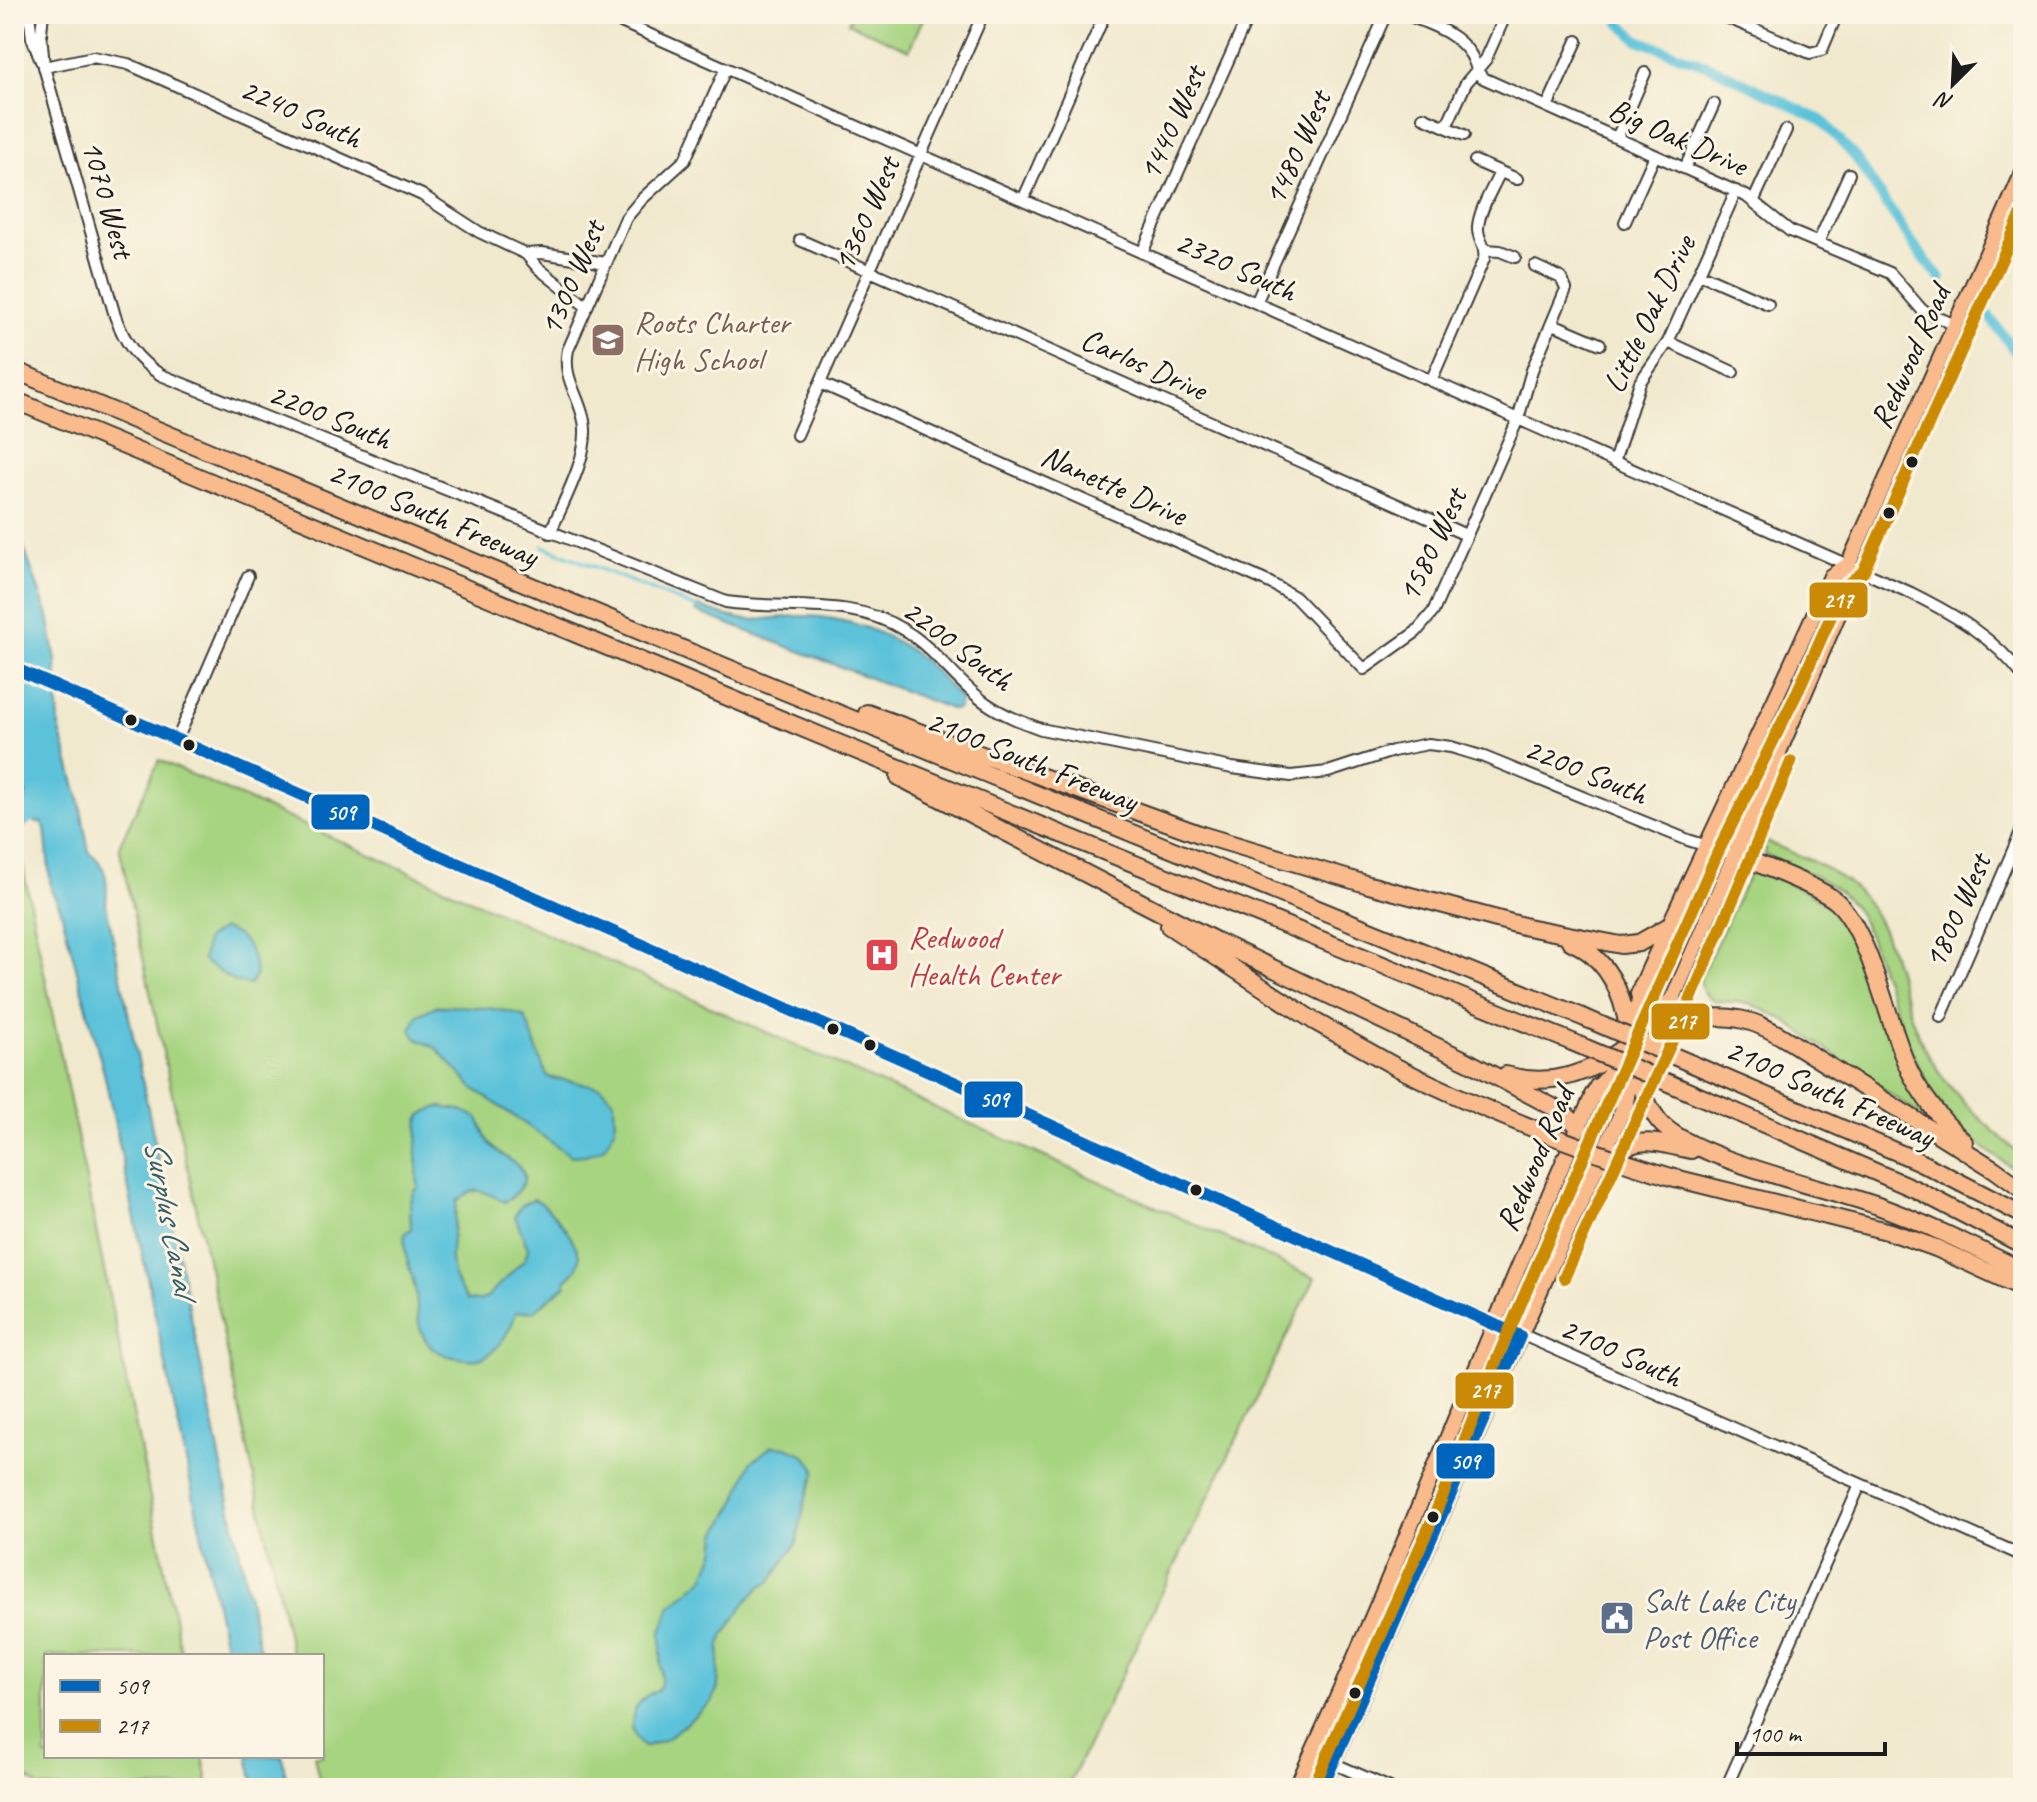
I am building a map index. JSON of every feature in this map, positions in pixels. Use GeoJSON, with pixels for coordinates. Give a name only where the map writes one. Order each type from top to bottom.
{"type":"FeatureCollection","features":[{"type":"Feature","properties":{"kind":"highway"},"geometry":{"type":"LineString","coordinates":[[14,358],[112,400],[138,422]]}},
{"type":"Feature","properties":{"kind":"highway","name":"2100 South Freeway"},"geometry":{"type":"LineString","coordinates":[[14,370],[712,661],[1585,1018],[1906,1156],[2023,1215]]}},
{"type":"Feature","properties":{"kind":"highway","name":"2100 South Freeway"},"geometry":{"type":"LineString","coordinates":[[14,400],[838,743],[1572,1042],[1915,1189],[2023,1245]]}},
{"type":"Feature","properties":{"kind":"highway"},"geometry":{"type":"LineString","coordinates":[[712,661],[773,676],[1224,843],[1334,876],[1527,927],[1629,945],[1644,941],[1669,926]]}},
{"type":"Feature","properties":{"kind":"highway"},"geometry":{"type":"LineString","coordinates":[[838,743],[937,799],[1216,941],[1467,1061],[1564,1113],[1579,1127]]}},
{"type":"Feature","properties":{"kind":"highway"},"geometry":{"type":"LineString","coordinates":[[1736,855],[1827,895],[1848,914],[1912,1076],[1937,1114],[1994,1169]]}},
{"type":"Feature","properties":{"kind":"highway"},"geometry":{"type":"LineString","coordinates":[[1100,882],[1314,1021],[1467,1102],[1614,1160],[1858,1222],[1936,1248],[2023,1288]]}},
{"type":"Feature","properties":{"kind":"highway"},"geometry":{"type":"LineString","coordinates":[[1527,927],[1580,946],[1599,960],[1617,989],[1639,1077],[1651,1110],[1670,1132],[1728,1159],[1878,1206],[2023,1271]]}},
{"type":"Feature","properties":{"kind":"highway"},"geometry":{"type":"LineString","coordinates":[[1623,1111],[1642,986]]}},
{"type":"Feature","properties":{"kind":"highway"},"geometry":{"type":"LineString","coordinates":[[1593,1095],[1673,999]]}},
{"type":"Feature","properties":{"kind":"highway"},"geometry":{"type":"LineString","coordinates":[[1467,1061],[1510,1076],[1541,1081],[1570,1076],[1683,1026],[1714,1018],[1740,1019],[1758,1024],[1789,1041],[2023,1190]]}},
{"type":"Feature","properties":{"kind":"highway"},"geometry":{"type":"LineString","coordinates":[[1598,1164],[1625,1146],[1640,1141],[1728,1159]]}},
{"type":"Feature","properties":{"kind":"main road","name":"Redwood Road"},"geometry":{"type":"LineString","coordinates":[[1322,1788],[1736,855],[1792,717],[1851,585],[1848,565],[2023,172]]}},
{"type":"Feature","properties":{"kind":"main road","name":"Redwood Road"},"geometry":{"type":"LineString","coordinates":[[1296,1788],[1423,1501],[1579,1127],[1704,845],[1782,688],[1831,576],[1848,565]]}},
{"type":"Feature","properties":{"kind":"street","name":"1070 West"},"geometry":{"type":"LineString","coordinates":[[29,14],[32,38],[44,67],[115,316],[127,344]]}},
{"type":"Feature","properties":{"kind":"street","name":"1070 West"},"geometry":{"type":"LineString","coordinates":[[43,14],[44,67]]}},
{"type":"Feature","properties":{"kind":"street","name":"2320 South"},"geometry":{"type":"LineString","coordinates":[[603,14],[1848,565],[1960,618],[1997,647],[2023,676]]}},
{"type":"Feature","properties":{"kind":"street","name":"1360 West"},"geometry":{"type":"LineString","coordinates":[[797,435],[983,14]]}},
{"type":"Feature","properties":{"kind":"street"},"geometry":{"type":"LineString","coordinates":[[1023,200],[1105,14]]}},
{"type":"Feature","properties":{"kind":"street","name":"1440 West"},"geometry":{"type":"LineString","coordinates":[[1142,253],[1249,14]]}},
{"type":"Feature","properties":{"kind":"street","name":"1480 West"},"geometry":{"type":"LineString","coordinates":[[1256,303],[1386,14]]}},
{"type":"Feature","properties":{"kind":"street"},"geometry":{"type":"LineString","coordinates":[[1405,14],[1451,34],[1468,51],[1476,70]]}},
{"type":"Feature","properties":{"kind":"street"},"geometry":{"type":"LineString","coordinates":[[1446,127],[1466,83],[1484,64],[1506,14]]}},
{"type":"Feature","properties":{"kind":"street"},"geometry":{"type":"LineString","coordinates":[[1719,14],[1805,52],[1814,53],[1822,50],[1837,14]]}},
{"type":"Feature","properties":{"kind":"street"},"geometry":{"type":"LineString","coordinates":[[1547,107],[1577,41]]}},
{"type":"Feature","properties":{"kind":"street","name":"2240 South"},"geometry":{"type":"LineString","coordinates":[[44,67],[93,57],[128,64],[422,195],[479,232],[526,254],[538,268],[587,307]]}},
{"type":"Feature","properties":{"kind":"street","name":"1300 West"},"geometry":{"type":"LineString","coordinates":[[550,533],[585,442],[585,421],[567,373],[565,362],[568,350],[617,235],[635,207],[685,160],[726,68]]}},
{"type":"Feature","properties":{"kind":"street","name":"Big Oak Drive"},"geometry":{"type":"LineString","coordinates":[[1476,70],[1483,78],[1754,200],[1781,226],[1873,267],[1922,310],[1955,325]]}},
{"type":"Feature","properties":{"kind":"street"},"geometry":{"type":"LineString","coordinates":[[1617,138],[1645,73]]}},
{"type":"Feature","properties":{"kind":"street"},"geometry":{"type":"LineString","coordinates":[[1685,168],[1714,104]]}},
{"type":"Feature","properties":{"kind":"street"},"geometry":{"type":"LineString","coordinates":[[1423,117],[1464,135]]}},
{"type":"Feature","properties":{"kind":"street"},"geometry":{"type":"LineString","coordinates":[[1754,200],[1786,130]]}},
{"type":"Feature","properties":{"kind":"street"},"geometry":{"type":"LineString","coordinates":[[1625,222],[1655,155]]}},
{"type":"Feature","properties":{"kind":"street"},"geometry":{"type":"LineString","coordinates":[[1475,161],[1517,179]]}},
{"type":"Feature","properties":{"kind":"street"},"geometry":{"type":"LineString","coordinates":[[1431,381],[1486,250],[1478,233],[1478,223],[1500,172]]}},
{"type":"Feature","properties":{"kind":"street"},"geometry":{"type":"LineString","coordinates":[[1818,243],[1849,174]]}},
{"type":"Feature","properties":{"kind":"street","name":"Little Oak Drive"},"geometry":{"type":"LineString","coordinates":[[1614,462],[1640,382],[1668,342],[1736,191]]}},
{"type":"Feature","properties":{"kind":"street"},"geometry":{"type":"LineString","coordinates":[[2003,216],[2023,225]]}},
{"type":"Feature","properties":{"kind":"street","name":"Carlos Drive"},"geometry":{"type":"LineString","coordinates":[[800,240],[1466,535]]}},
{"type":"Feature","properties":{"kind":"street"},"geometry":{"type":"LineString","coordinates":[[1486,250],[1515,257]]}},
{"type":"Feature","properties":{"kind":"street","name":"2240 South"},"geometry":{"type":"LineString","coordinates":[[526,254],[542,253],[606,263]]}},
{"type":"Feature","properties":{"kind":"street","name":"1580 West"},"geometry":{"type":"LineString","coordinates":[[1364,669],[1416,632],[1433,612],[1518,419],[1532,370],[1565,295],[1565,284],[1557,276],[1535,266]]}},
{"type":"Feature","properties":{"kind":"street"},"geometry":{"type":"LineString","coordinates":[[1700,274],[1768,304]]}},
{"type":"Feature","properties":{"kind":"street"},"geometry":{"type":"LineString","coordinates":[[1553,324],[1600,344]]}},
{"type":"Feature","properties":{"kind":"street"},"geometry":{"type":"LineString","coordinates":[[1668,342],[1733,372]]}},
{"type":"Feature","properties":{"kind":"street","name":"2200 South"},"geometry":{"type":"LineString","coordinates":[[127,344],[138,359],[174,381],[726,602],[757,607],[831,606],[859,610],[882,619],[905,630],[943,660],[986,703],[1041,729],[1232,768],[1291,776],[1328,772],[1412,746],[1451,747],[1736,855]]}},
{"type":"Feature","properties":{"kind":"street","name":"Nanette Drive"},"geometry":{"type":"LineString","coordinates":[[820,383],[1270,583],[1295,597],[1364,669]]}},
{"type":"Feature","properties":{"kind":"street"},"geometry":{"type":"LineString","coordinates":[[177,740],[248,576]]}},
{"type":"Feature","properties":{"kind":"street","name":"2100 South"},"geometry":{"type":"LineString","coordinates":[[14,668],[2023,1556]]}},
{"type":"Feature","properties":{"kind":"street","name":"1800 West"},"geometry":{"type":"LineString","coordinates":[[1941,1017],[2023,827]]}},
{"type":"Feature","properties":{"kind":"street"},"geometry":{"type":"LineString","coordinates":[[1726,1788],[1860,1485]]}},
{"type":"Feature","properties":{"kind":"street"},"geometry":{"type":"LineString","coordinates":[[1312,1754],[1390,1788]]}},
{"type":"Feature","properties":{"kind":"green space"},"geometry":{"type":"Polygon","coordinates":[[[852,14],[925,14],[909,50],[848,23],[852,14]]]}},
{"type":"Feature","properties":{"kind":"green space"},"geometry":{"type":"Polygon","coordinates":[[[159,760],[1315,1278],[1067,1788],[321,1788],[314,1758],[324,1758],[324,1654],[292,1654],[119,846],[159,760]]]}},
{"type":"Feature","properties":{"kind":"green space"},"geometry":{"type":"Polygon","coordinates":[[[1760,839],[1832,872],[1853,887],[1867,903],[1887,940],[1914,1024],[1931,1060],[1966,1105],[2023,1156],[2023,1175],[1966,1134],[1933,1093],[1913,1055],[1868,934],[1853,906],[1837,890],[1818,878],[1765,855],[1766,850],[1757,846],[1760,839]]]}},
{"type":"Feature","properties":{"kind":"green space"},"geometry":{"type":"Polygon","coordinates":[[[19,848],[182,1654],[44,1654],[44,1758],[203,1758],[209,1788],[40,1788],[14,1767],[14,850],[19,848]]]}},
{"type":"Feature","properties":{"kind":"green space"},"geometry":{"type":"Polygon","coordinates":[[[1752,869],[1813,896],[1846,920],[1933,1116],[1929,1121],[1781,1018],[1749,1003],[1713,1001],[1703,992],[1700,978],[1752,869]]]}},
{"type":"Feature","properties":{"kind":"water"},"geometry":{"type":"Polygon","coordinates":[[[14,520],[48,616],[56,661],[59,727],[79,798],[89,852],[100,863],[105,875],[106,905],[261,1654],[227,1654],[105,1077],[60,907],[51,890],[45,828],[41,822],[35,823],[22,804],[26,794],[14,751],[14,520]]]}},
{"type":"Feature","properties":{"kind":"water"},"geometry":{"type":"Polygon","coordinates":[[[698,606],[745,619],[817,617],[867,628],[898,643],[925,662],[960,698],[959,708],[953,710],[700,613],[696,611],[698,606]]]}},
{"type":"Feature","properties":{"kind":"water"},"geometry":{"type":"Polygon","coordinates":[[[222,929],[237,935],[250,951],[256,974],[250,985],[235,982],[203,961],[206,939],[222,929]]]}},
{"type":"Feature","properties":{"kind":"water"},"geometry":{"type":"Polygon","coordinates":[[[436,1006],[492,1009],[524,1016],[548,1077],[601,1087],[614,1101],[615,1129],[603,1149],[571,1156],[473,1088],[436,1048],[417,1039],[411,1030],[418,1015],[436,1006]]]}},
{"type":"Feature","properties":{"kind":"water"},"geometry":{"type":"Polygon","coordinates":[[[439,1107],[461,1110],[477,1117],[491,1145],[517,1165],[524,1176],[519,1189],[505,1202],[481,1191],[470,1192],[457,1201],[451,1265],[459,1288],[468,1300],[486,1298],[525,1259],[528,1249],[515,1216],[520,1207],[535,1199],[563,1226],[575,1244],[579,1260],[574,1272],[565,1281],[566,1285],[534,1311],[516,1312],[497,1347],[485,1357],[475,1360],[445,1355],[435,1350],[423,1336],[405,1249],[405,1233],[411,1229],[410,1204],[415,1190],[419,1188],[419,1120],[425,1113],[439,1107]]]}},
{"type":"Feature","properties":{"kind":"water"},"geometry":{"type":"Polygon","coordinates":[[[772,1446],[787,1447],[803,1454],[815,1467],[797,1542],[770,1582],[760,1587],[745,1603],[724,1635],[720,1645],[718,1688],[712,1702],[666,1739],[644,1747],[633,1732],[633,1714],[642,1699],[658,1691],[661,1684],[661,1631],[671,1606],[704,1578],[715,1552],[717,1534],[737,1499],[751,1462],[772,1446]]]}},
{"type":"Feature","properties":{"kind":"water"},"geometry":{"type":"Polygon","coordinates":[[[248,1758],[282,1758],[288,1788],[255,1788],[248,1758]]]}},
{"type":"Feature","properties":{"kind":"waterway"},"geometry":{"type":"LineString","coordinates":[[1619,14],[1620,23],[1638,40],[1714,68],[1821,120],[1856,158],[1914,246],[1941,279]]}},
{"type":"Feature","properties":{"kind":"waterway"},"geometry":{"type":"LineString","coordinates":[[1988,315],[2023,362]]}},
{"type":"Feature","properties":{"kind":"waterway"},"geometry":{"type":"LineString","coordinates":[[543,546],[697,608]]}},
{"type":"Feature","properties":{"kind":"waterway"},"geometry":{"type":"LineString","coordinates":[[19,821],[45,800]]}},
{"type":"Feature","properties":{"kind":"transit line","name":"217"},"geometry":{"type":"LineString","coordinates":[[1313,1788],[1438,1507],[1498,1357],[1718,852],[1796,695],[1844,587],[1863,572],[2023,211]]}},
{"type":"Feature","properties":{"kind":"transit line","name":"509"},"geometry":{"type":"LineString","coordinates":[[14,668],[997,1101],[1520,1336],[1322,1788]]}},
{"type":"Feature","properties":{"kind":"transit line","name":"217"},"geometry":{"type":"LineString","coordinates":[[1564,1278],[1688,1006],[1791,762]]}},
{"type":"Feature","properties":{"kind":"place","name":"Roots Charter High School"},"geometry":{"type":"Point","coordinates":[608,340]}},
{"type":"Feature","properties":{"kind":"place","name":"Redwood Health Center"},"geometry":{"type":"Point","coordinates":[882,955]}},
{"type":"Feature","properties":{"kind":"place","name":"Salt Lake City Post Office"},"geometry":{"type":"Point","coordinates":[1617,1618]}},
{"type":"Feature","properties":{"kind":"water label","name":"Surplus Canal"},"geometry":{"type":"Point","coordinates":[171,1217]}}]}
